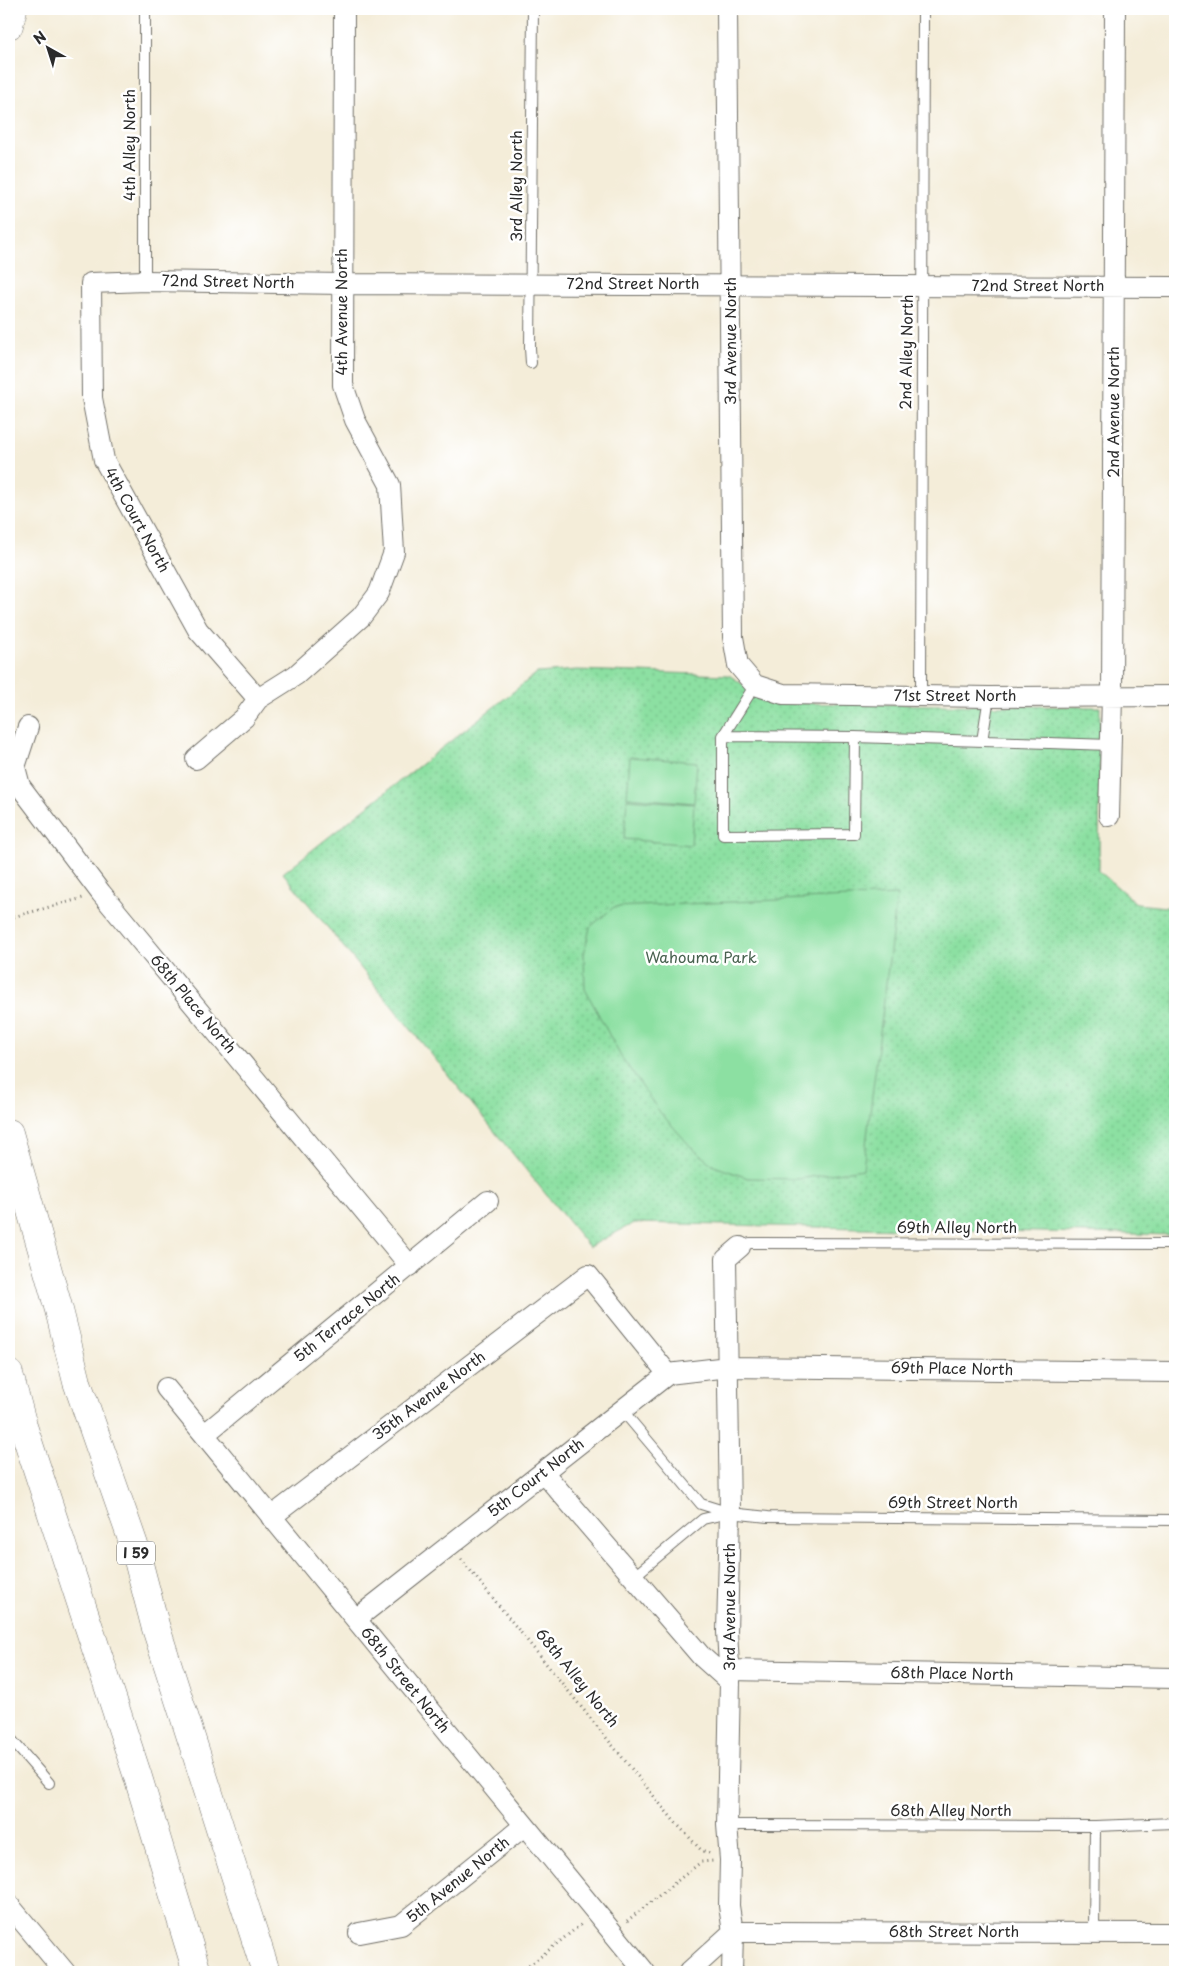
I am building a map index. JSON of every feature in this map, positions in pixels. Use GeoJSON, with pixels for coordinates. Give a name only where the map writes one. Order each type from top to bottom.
{"type":"FeatureCollection","features":[{"type":"Feature","properties":{"kind":"highway"},"geometry":{"type":"LineString","coordinates":[[9,25],[13,9]]}},
{"type":"Feature","properties":{"kind":"highway","name":"I 59"},"geometry":{"type":"LineString","coordinates":[[9,1133],[59,1310],[77,1382],[134,1545],[155,1625],[266,1972]]}},
{"type":"Feature","properties":{"kind":"highway"},"geometry":{"type":"LineString","coordinates":[[9,1374],[23,1426],[137,1774],[197,1972]]}},
{"type":"Feature","properties":{"kind":"street","name":"4th Avenue North"},"geometry":{"type":"LineString","coordinates":[[196,759],[244,718],[258,699],[296,675],[361,617],[379,593],[394,552],[390,485],[355,420],[343,385],[344,9]]}},
{"type":"Feature","properties":{"kind":"street","name":"3rd Avenue North"},"geometry":{"type":"LineString","coordinates":[[727,9],[734,637],[738,665],[749,677]]}},
{"type":"Feature","properties":{"kind":"street","name":"2nd Avenue North"},"geometry":{"type":"LineString","coordinates":[[1109,816],[1112,695],[1115,9]]}},
{"type":"Feature","properties":{"kind":"street","name":"72nd Street North"},"geometry":{"type":"LineString","coordinates":[[91,283],[145,281],[342,284],[532,283],[1175,287]]}},
{"type":"Feature","properties":{"kind":"street","name":"4th Court North"},"geometry":{"type":"LineString","coordinates":[[91,283],[92,398],[104,460],[198,630],[258,699]]}},
{"type":"Feature","properties":{"kind":"street","name":"71st Street North"},"geometry":{"type":"LineString","coordinates":[[749,677],[783,694],[989,697],[1175,696]]}},
{"type":"Feature","properties":{"kind":"street","name":"68th Place North"},"geometry":{"type":"LineString","coordinates":[[28,727],[15,767],[20,786],[101,894],[410,1266]]}},
{"type":"Feature","properties":{"kind":"street","name":"5th Terrace North"},"geometry":{"type":"LineString","coordinates":[[205,1434],[488,1201]]}},
{"type":"Feature","properties":{"kind":"street","name":"3rd Avenue North"},"geometry":{"type":"LineString","coordinates":[[732,1972],[733,1932],[730,1906],[730,1860],[727,1825],[729,1676],[727,1632],[730,1513],[726,1260],[740,1247]]}},
{"type":"Feature","properties":{"kind":"street","name":"35th Avenue North"},"geometry":{"type":"LineString","coordinates":[[271,1517],[588,1275],[668,1374]]}},
{"type":"Feature","properties":{"kind":"street","name":"69th Place North"},"geometry":{"type":"LineString","coordinates":[[728,1367],[1175,1372]]}},
{"type":"Feature","properties":{"kind":"street"},"geometry":{"type":"LineString","coordinates":[[668,1374],[728,1367]]}},
{"type":"Feature","properties":{"kind":"street","name":"5th Court North"},"geometry":{"type":"LineString","coordinates":[[356,1619],[668,1374]]}},
{"type":"Feature","properties":{"kind":"street","name":"68th Street North"},"geometry":{"type":"LineString","coordinates":[[166,1388],[595,1914],[645,1972]]}},
{"type":"Feature","properties":{"kind":"street"},"geometry":{"type":"LineString","coordinates":[[543,1472],[632,1578],[701,1656],[729,1676]]}},
{"type":"Feature","properties":{"kind":"street","name":"68th Place North"},"geometry":{"type":"LineString","coordinates":[[729,1676],[1175,1678]]}},
{"type":"Feature","properties":{"kind":"street","name":"5th Avenue North"},"geometry":{"type":"LineString","coordinates":[[359,1933],[401,1926],[524,1826]]}},
{"type":"Feature","properties":{"kind":"street"},"geometry":{"type":"LineString","coordinates":[[9,1905],[65,1972]]}},
{"type":"Feature","properties":{"kind":"street"},"geometry":{"type":"LineString","coordinates":[[689,1972],[733,1932]]}},
{"type":"Feature","properties":{"kind":"street","name":"68th Street North"},"geometry":{"type":"LineString","coordinates":[[733,1932],[1175,1933]]}},
{"type":"Feature","properties":{"kind":"lane","name":"4th Alley North"},"geometry":{"type":"LineString","coordinates":[[145,9],[145,281]]}},
{"type":"Feature","properties":{"kind":"lane","name":"3rd Alley North"},"geometry":{"type":"LineString","coordinates":[[532,363],[530,348],[533,9]]}},
{"type":"Feature","properties":{"kind":"lane","name":"2nd Alley North"},"geometry":{"type":"LineString","coordinates":[[921,696],[923,9]]}},
{"type":"Feature","properties":{"kind":"lane"},"geometry":{"type":"LineString","coordinates":[[749,677],[723,736],[722,835],[854,834],[855,737]]}},
{"type":"Feature","properties":{"kind":"lane"},"geometry":{"type":"LineString","coordinates":[[982,741],[989,697]]}},
{"type":"Feature","properties":{"kind":"lane"},"geometry":{"type":"LineString","coordinates":[[723,736],[855,737],[1111,745]]}},
{"type":"Feature","properties":{"kind":"lane","name":"69th Alley North"},"geometry":{"type":"LineString","coordinates":[[740,1247],[750,1243],[1175,1244]]}},
{"type":"Feature","properties":{"kind":"lane"},"geometry":{"type":"LineString","coordinates":[[622,1410],[701,1504],[730,1513]]}},
{"type":"Feature","properties":{"kind":"lane"},"geometry":{"type":"LineString","coordinates":[[632,1578],[703,1519],[730,1513]]}},
{"type":"Feature","properties":{"kind":"lane","name":"69th Street North"},"geometry":{"type":"LineString","coordinates":[[730,1513],[768,1517],[1175,1520]]}},
{"type":"Feature","properties":{"kind":"lane"},"geometry":{"type":"LineString","coordinates":[[9,1737],[49,1783]]}},
{"type":"Feature","properties":{"kind":"lane","name":"68th Alley North"},"geometry":{"type":"LineString","coordinates":[[727,1825],[1095,1826],[1175,1823]]}},
{"type":"Feature","properties":{"kind":"lane"},"geometry":{"type":"LineString","coordinates":[[1094,1932],[1095,1826]]}},
{"type":"Feature","properties":{"kind":"path"},"geometry":{"type":"LineString","coordinates":[[9,918],[101,894]]}},
{"type":"Feature","properties":{"kind":"path","name":"68th Alley North"},"geometry":{"type":"LineString","coordinates":[[450,1546],[674,1820],[701,1850],[730,1860]]}},
{"type":"Feature","properties":{"kind":"path"},"geometry":{"type":"LineString","coordinates":[[613,1933],[701,1862],[730,1860]]}},
{"type":"Feature","properties":{"kind":"path"},"geometry":{"type":"LineString","coordinates":[[521,1972],[595,1914]]}},
{"type":"Feature","properties":{"kind":"green space","name":"Wahouma Park"},"geometry":{"type":"Polygon","coordinates":[[[577,670],[729,675],[761,697],[781,703],[1100,707],[1099,871],[1137,904],[1175,908],[1175,1235],[634,1223],[589,1247],[283,873],[537,673],[577,670]]]}},
{"type":"Feature","properties":{"kind":"green space"},"geometry":{"type":"Polygon","coordinates":[[[630,757],[697,762],[694,803],[627,797],[630,757]]]}},
{"type":"Feature","properties":{"kind":"green space"},"geometry":{"type":"Polygon","coordinates":[[[627,799],[694,804],[691,845],[624,839],[627,799]]]}},
{"type":"Feature","properties":{"kind":"green space"},"geometry":{"type":"Polygon","coordinates":[[[897,895],[863,1169],[798,1179],[748,1178],[714,1166],[692,1148],[659,1111],[620,1055],[585,989],[584,954],[590,927],[614,907],[897,895]]]}}]}
